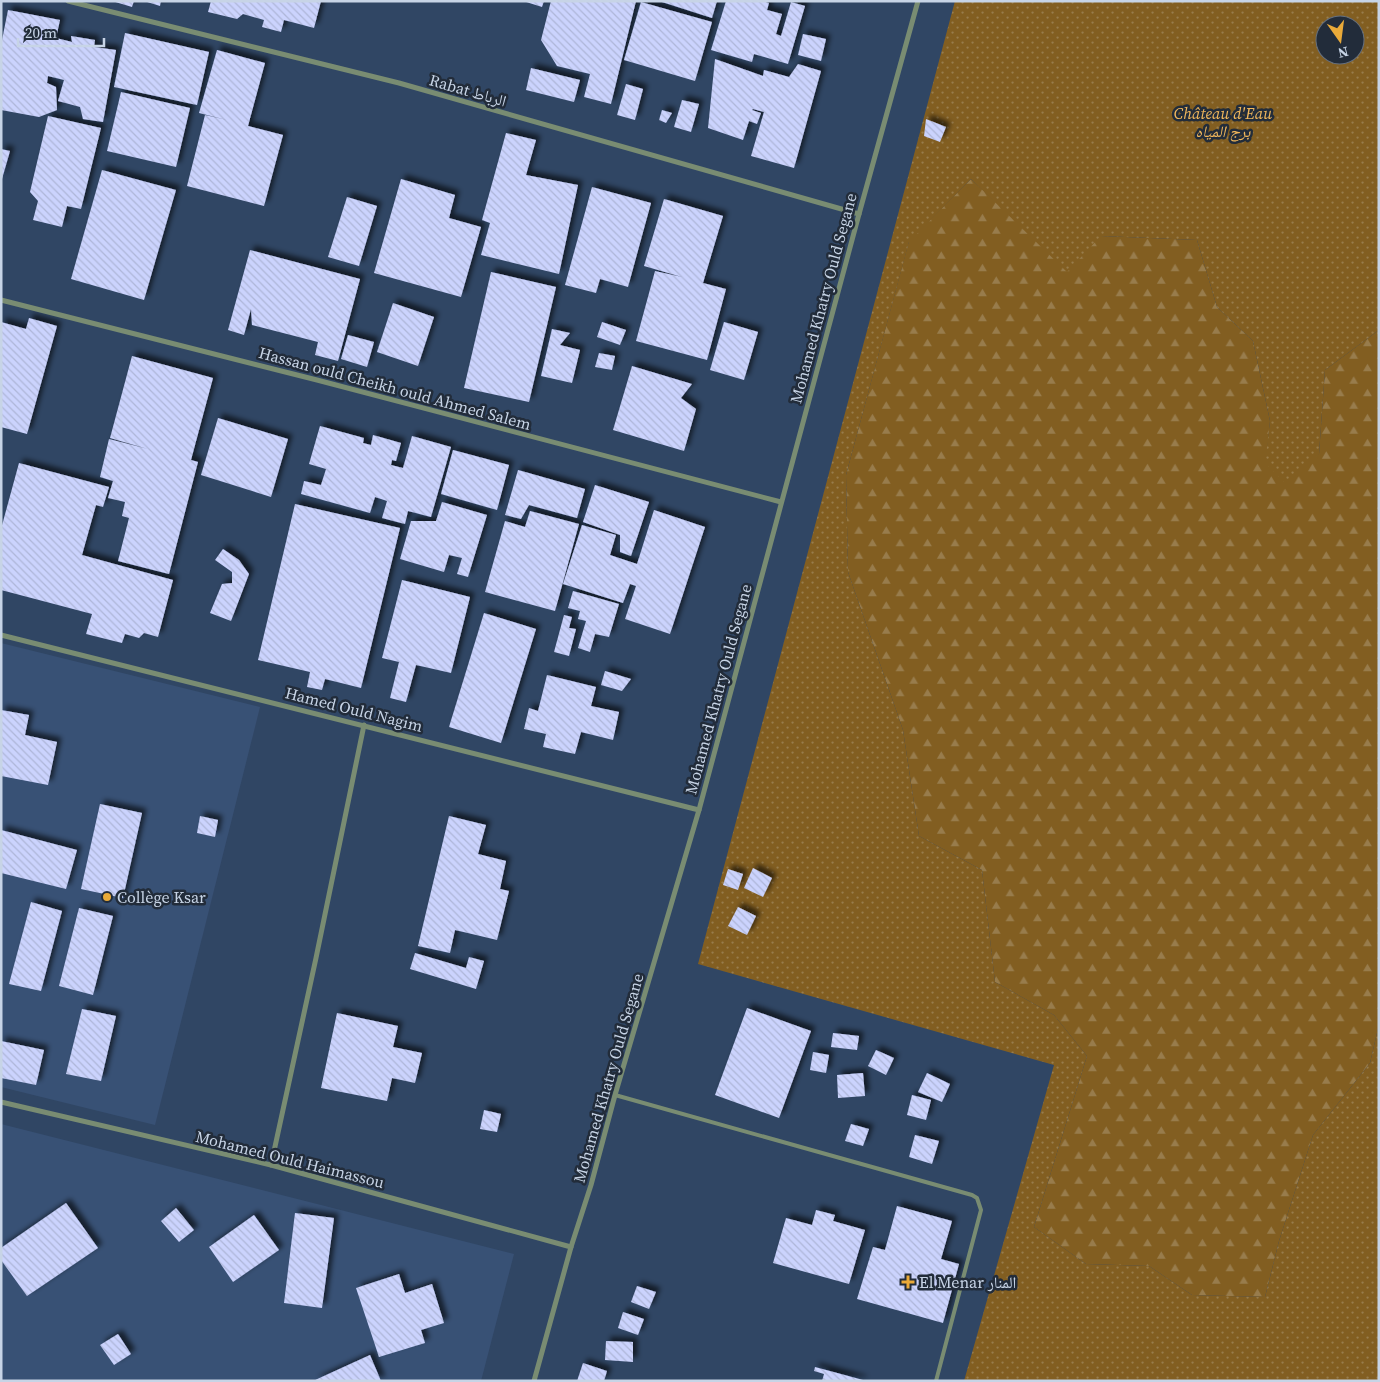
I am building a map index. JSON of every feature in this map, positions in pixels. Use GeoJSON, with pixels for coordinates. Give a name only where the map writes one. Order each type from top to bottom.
{"type":"FeatureCollection","features":[{"type":"Feature","properties":{"kind":"street","name":"Rabat الرباط"},"geometry":{"type":"LineString","coordinates":[[68,1],[399,83],[859,214]]}},
{"type":"Feature","properties":{"kind":"street","name":"Mohamed Khatry Ould Segane"},"geometry":{"type":"LineString","coordinates":[[534,1381],[571,1247],[591,1185],[615,1095],[699,810],[918,1]]}},
{"type":"Feature","properties":{"kind":"street","name":"Hassan ould Cheikh ould Ahmed Salem"},"geometry":{"type":"LineString","coordinates":[[1,300],[317,380],[781,502]]}},
{"type":"Feature","properties":{"kind":"street","name":"Hamed Ould Nagim"},"geometry":{"type":"LineString","coordinates":[[1,635],[699,810]]}},
{"type":"Feature","properties":{"kind":"street"},"geometry":{"type":"LineString","coordinates":[[271,1165],[364,725]]}},
{"type":"Feature","properties":{"kind":"street","name":"Mohamed Ould Haimassou"},"geometry":{"type":"LineString","coordinates":[[1,1102],[271,1165],[571,1247]]}},
{"type":"Feature","properties":{"kind":"lane"},"geometry":{"type":"LineString","coordinates":[[615,1095],[972,1195],[977,1198],[980,1210],[936,1381]]}},
{"type":"Feature","properties":{"kind":"shaded area","name":"Collège Ksar"},"geometry":{"type":"Polygon","coordinates":[[[1,643],[260,707],[155,1125],[1,1087],[1,643]]]}},
{"type":"Feature","properties":{"kind":"shaded area"},"geometry":{"type":"Polygon","coordinates":[[[1,1124],[514,1254],[481,1381],[1,1381],[1,1124]]]}},
{"type":"Feature","properties":{"kind":"green space","name":"Château d'Eau برج المياه"},"geometry":{"type":"Polygon","coordinates":[[[955,1],[1379,1],[1379,330],[1325,370],[1319,454],[1285,483],[1265,463],[1270,421],[1253,341],[1217,307],[1197,240],[1101,236],[1067,272],[971,179],[909,242],[846,475],[848,572],[903,730],[919,836],[982,870],[995,982],[1054,1015],[1087,1056],[1034,1227],[1086,1264],[1149,1266],[1192,1295],[1265,1297],[1279,1241],[1313,1135],[1370,1063],[1379,1024],[1379,1381],[964,1381],[1054,1065],[698,964],[955,1]]]}},
{"type":"Feature","properties":{"kind":"green space"},"geometry":{"type":"Polygon","coordinates":[[[971,179],[1013,218],[1101,236],[1197,240],[1217,307],[1253,341],[1270,421],[1266,463],[1319,454],[1325,370],[1379,330],[1379,1024],[1370,1063],[1313,1135],[1279,1241],[1265,1297],[1192,1295],[1149,1266],[1086,1264],[1034,1227],[1087,1056],[1054,1015],[995,982],[982,870],[919,836],[903,730],[848,572],[846,475],[909,241],[971,179]]]}},
{"type":"Feature","properties":{"kind":"building"},"geometry":{"type":"Polygon","coordinates":[[[112,1],[134,1],[132,7],[112,1]]]}},
{"type":"Feature","properties":{"kind":"building"},"geometry":{"type":"Polygon","coordinates":[[[144,1],[161,1],[160,6],[144,1]]]}},
{"type":"Feature","properties":{"kind":"building"},"geometry":{"type":"Polygon","coordinates":[[[211,1],[321,1],[314,28],[284,20],[281,32],[262,27],[264,20],[243,14],[237,19],[208,12],[211,1]]]}},
{"type":"Feature","properties":{"kind":"building"},"geometry":{"type":"Polygon","coordinates":[[[523,1],[544,1],[542,7],[523,1]]]}},
{"type":"Feature","properties":{"kind":"building"},"geometry":{"type":"Polygon","coordinates":[[[551,1],[636,1],[611,104],[584,97],[590,74],[557,66],[541,40],[551,1]]]}},
{"type":"Feature","properties":{"kind":"building"},"geometry":{"type":"Polygon","coordinates":[[[659,1],[717,1],[712,18],[659,1]]]}},
{"type":"Feature","properties":{"kind":"building"},"geometry":{"type":"Polygon","coordinates":[[[726,1],[762,1],[769,3],[767,10],[782,14],[776,34],[781,36],[791,2],[805,6],[788,64],[754,54],[752,62],[711,50],[726,1]]]}},
{"type":"Feature","properties":{"kind":"building"},"geometry":{"type":"Polygon","coordinates":[[[641,2],[712,22],[695,81],[624,60],[641,2]]]}},
{"type":"Feature","properties":{"kind":"building"},"geometry":{"type":"Polygon","coordinates":[[[8,10],[60,20],[56,38],[72,42],[71,36],[95,40],[94,47],[116,50],[103,122],[83,119],[80,107],[58,101],[64,80],[48,76],[47,83],[56,87],[57,110],[39,117],[1,110],[1,45],[8,10]]]}},
{"type":"Feature","properties":{"kind":"building"},"geometry":{"type":"Polygon","coordinates":[[[125,33],[209,52],[197,105],[114,87],[125,33]]]}},
{"type":"Feature","properties":{"kind":"building"},"geometry":{"type":"Polygon","coordinates":[[[803,34],[826,39],[821,61],[798,55],[803,34]]]}},
{"type":"Feature","properties":{"kind":"building"},"geometry":{"type":"Polygon","coordinates":[[[217,50],[265,63],[248,126],[283,135],[264,206],[187,186],[205,115],[227,120],[199,113],[217,50]]]}},
{"type":"Feature","properties":{"kind":"building"},"geometry":{"type":"Polygon","coordinates":[[[715,59],[763,76],[764,70],[789,77],[798,64],[821,71],[794,168],[751,156],[764,112],[752,110],[761,113],[757,124],[749,121],[743,140],[708,128],[715,59]]]}},
{"type":"Feature","properties":{"kind":"building"},"geometry":{"type":"Polygon","coordinates":[[[531,68],[580,80],[574,102],[526,90],[531,68]]]}},
{"type":"Feature","properties":{"kind":"building"},"geometry":{"type":"Polygon","coordinates":[[[626,84],[643,89],[635,120],[617,115],[626,84]]]}},
{"type":"Feature","properties":{"kind":"building"},"geometry":{"type":"Polygon","coordinates":[[[121,92],[190,108],[176,167],[107,151],[121,92]]]}},
{"type":"Feature","properties":{"kind":"building"},"geometry":{"type":"Polygon","coordinates":[[[682,100],[699,104],[691,132],[674,127],[682,100]]]}},
{"type":"Feature","properties":{"kind":"building"},"geometry":{"type":"Polygon","coordinates":[[[662,110],[672,113],[666,123],[659,120],[662,110]]]}},
{"type":"Feature","properties":{"kind":"building"},"geometry":{"type":"Polygon","coordinates":[[[48,116],[101,128],[81,209],[67,206],[62,227],[33,220],[38,201],[30,192],[48,116]]]}},
{"type":"Feature","properties":{"kind":"building"},"geometry":{"type":"Polygon","coordinates":[[[926,119],[946,127],[940,142],[924,136],[926,119]]]}},
{"type":"Feature","properties":{"kind":"building"},"geometry":{"type":"Polygon","coordinates":[[[506,133],[536,140],[526,175],[578,185],[559,274],[481,255],[490,223],[482,220],[506,133]]]}},
{"type":"Feature","properties":{"kind":"building"},"geometry":{"type":"Polygon","coordinates":[[[1,149],[10,151],[2,179],[1,179],[1,149]]]}},
{"type":"Feature","properties":{"kind":"building"},"geometry":{"type":"Polygon","coordinates":[[[102,170],[176,190],[144,300],[71,279],[102,170]]]}},
{"type":"Feature","properties":{"kind":"building"},"geometry":{"type":"Polygon","coordinates":[[[401,179],[455,195],[449,218],[481,227],[461,297],[374,273],[401,179]]]}},
{"type":"Feature","properties":{"kind":"building"},"geometry":{"type":"Polygon","coordinates":[[[592,187],[651,203],[628,287],[600,279],[596,293],[565,285],[592,187]]]}},
{"type":"Feature","properties":{"kind":"building"},"geometry":{"type":"Polygon","coordinates":[[[347,197],[377,206],[359,266],[328,257],[347,197]]]}},
{"type":"Feature","properties":{"kind":"building"},"geometry":{"type":"Polygon","coordinates":[[[664,199],[723,216],[703,283],[726,289],[707,360],[636,341],[655,271],[682,277],[644,266],[664,199]]]}},
{"type":"Feature","properties":{"kind":"building"},"geometry":{"type":"Polygon","coordinates":[[[250,250],[360,279],[338,361],[315,355],[318,342],[252,325],[251,309],[244,335],[228,330],[250,250]]]}},
{"type":"Feature","properties":{"kind":"building"},"geometry":{"type":"Polygon","coordinates":[[[491,272],[556,287],[529,402],[464,388],[491,272]]]}},
{"type":"Feature","properties":{"kind":"building"},"geometry":{"type":"Polygon","coordinates":[[[393,303],[434,317],[418,366],[377,352],[393,303]]]}},
{"type":"Feature","properties":{"kind":"building"},"geometry":{"type":"Polygon","coordinates":[[[29,318],[57,326],[27,434],[1,427],[1,322],[26,329],[29,318]]]}},
{"type":"Feature","properties":{"kind":"building"},"geometry":{"type":"Polygon","coordinates":[[[602,322],[626,330],[620,345],[597,337],[602,322]]]}},
{"type":"Feature","properties":{"kind":"building"},"geometry":{"type":"Polygon","coordinates":[[[724,322],[758,332],[744,380],[710,370],[724,322]]]}},
{"type":"Feature","properties":{"kind":"building"},"geometry":{"type":"Polygon","coordinates":[[[552,329],[570,333],[560,345],[580,350],[572,383],[541,376],[552,329]]]}},
{"type":"Feature","properties":{"kind":"building"},"geometry":{"type":"Polygon","coordinates":[[[348,335],[374,342],[367,367],[341,359],[348,335]]]}},
{"type":"Feature","properties":{"kind":"building"},"geometry":{"type":"Polygon","coordinates":[[[599,353],[615,356],[612,370],[595,367],[599,353]]]}},
{"type":"Feature","properties":{"kind":"building"},"geometry":{"type":"Polygon","coordinates":[[[132,356],[213,378],[191,460],[198,462],[169,574],[118,561],[129,518],[122,516],[125,502],[108,498],[113,481],[100,477],[109,439],[148,449],[110,438],[132,356]]]}},
{"type":"Feature","properties":{"kind":"building"},"geometry":{"type":"Polygon","coordinates":[[[632,366],[692,384],[681,398],[696,409],[684,451],[613,430],[632,366]]]}},
{"type":"Feature","properties":{"kind":"building"},"geometry":{"type":"Polygon","coordinates":[[[218,418],[288,439],[271,497],[201,475],[218,418]]]}},
{"type":"Feature","properties":{"kind":"building"},"geometry":{"type":"Polygon","coordinates":[[[320,426],[364,438],[363,443],[371,445],[373,435],[401,443],[396,461],[392,460],[391,465],[403,468],[412,436],[451,447],[431,517],[408,511],[405,524],[382,518],[387,501],[375,497],[370,513],[301,494],[304,481],[321,485],[326,469],[309,464],[320,426]]]}},
{"type":"Feature","properties":{"kind":"building"},"geometry":{"type":"Polygon","coordinates":[[[453,450],[509,465],[497,510],[441,494],[453,450]]]}},
{"type":"Feature","properties":{"kind":"building"},"geometry":{"type":"Polygon","coordinates":[[[19,463],[109,487],[103,507],[96,505],[82,555],[173,580],[158,637],[144,633],[139,638],[125,634],[122,643],[86,634],[92,614],[1,590],[1,529],[19,463]]]}},
{"type":"Feature","properties":{"kind":"building"},"geometry":{"type":"Polygon","coordinates":[[[518,470],[585,489],[577,518],[529,505],[521,519],[505,515],[518,470]]]}},
{"type":"Feature","properties":{"kind":"building"},"geometry":{"type":"Polygon","coordinates":[[[595,485],[649,502],[631,556],[620,552],[620,535],[583,522],[595,485]]]}},
{"type":"Feature","properties":{"kind":"building"},"geometry":{"type":"Polygon","coordinates":[[[442,502],[487,515],[468,577],[457,574],[462,558],[449,555],[444,572],[400,559],[411,521],[436,521],[442,502]]]}},
{"type":"Feature","properties":{"kind":"building"},"geometry":{"type":"Polygon","coordinates":[[[295,504],[400,528],[361,688],[325,679],[322,690],[307,687],[310,672],[258,660],[295,504]]]}},
{"type":"Feature","properties":{"kind":"building"},"geometry":{"type":"Polygon","coordinates":[[[654,510],[705,527],[670,634],[625,619],[636,586],[630,584],[623,603],[563,584],[582,525],[616,535],[610,555],[637,564],[654,510]]]}},
{"type":"Feature","properties":{"kind":"building"},"geometry":{"type":"Polygon","coordinates":[[[530,511],[579,524],[555,611],[485,592],[505,521],[525,527],[530,511]]]}},
{"type":"Feature","properties":{"kind":"building"},"geometry":{"type":"Polygon","coordinates":[[[223,549],[239,560],[249,574],[231,621],[210,613],[222,584],[232,583],[232,572],[215,560],[223,549]]]}},
{"type":"Feature","properties":{"kind":"building"},"geometry":{"type":"Polygon","coordinates":[[[402,580],[470,597],[451,673],[416,665],[406,702],[390,698],[399,662],[382,658],[402,580]]]}},
{"type":"Feature","properties":{"kind":"building"},"geometry":{"type":"Polygon","coordinates":[[[573,591],[619,604],[609,637],[595,634],[590,652],[578,648],[586,621],[578,619],[580,611],[568,608],[573,591]]]}},
{"type":"Feature","properties":{"kind":"building"},"geometry":{"type":"Polygon","coordinates":[[[484,613],[536,629],[501,743],[449,727],[484,613]]]}},
{"type":"Feature","properties":{"kind":"building"},"geometry":{"type":"Polygon","coordinates":[[[564,615],[572,617],[569,628],[576,629],[569,656],[554,652],[564,615]]]}},
{"type":"Feature","properties":{"kind":"building"},"geometry":{"type":"Polygon","coordinates":[[[605,671],[631,679],[622,691],[601,685],[605,671]]]}},
{"type":"Feature","properties":{"kind":"building"},"geometry":{"type":"Polygon","coordinates":[[[547,675],[596,687],[591,706],[619,712],[613,740],[581,732],[575,754],[543,747],[546,734],[524,729],[529,708],[538,711],[547,675]]]}},
{"type":"Feature","properties":{"kind":"building"},"geometry":{"type":"Polygon","coordinates":[[[1,710],[29,715],[25,735],[57,742],[48,785],[1,776],[1,710]]]}},
{"type":"Feature","properties":{"kind":"building"},"geometry":{"type":"Polygon","coordinates":[[[100,804],[142,813],[123,898],[81,889],[100,804]]]}},
{"type":"Feature","properties":{"kind":"building"},"geometry":{"type":"Polygon","coordinates":[[[200,816],[218,820],[215,837],[197,833],[200,816]]]}},
{"type":"Feature","properties":{"kind":"building"},"geometry":{"type":"Polygon","coordinates":[[[449,816],[486,825],[478,854],[506,861],[500,889],[509,891],[497,940],[455,930],[450,953],[418,946],[449,816]]]}},
{"type":"Feature","properties":{"kind":"building"},"geometry":{"type":"Polygon","coordinates":[[[1,830],[77,850],[66,889],[1,873],[1,830]]]}},
{"type":"Feature","properties":{"kind":"building"},"geometry":{"type":"Polygon","coordinates":[[[753,868],[772,878],[763,897],[744,888],[753,868]]]}},
{"type":"Feature","properties":{"kind":"building"},"geometry":{"type":"Polygon","coordinates":[[[728,869],[743,874],[738,890],[723,885],[728,869]]]}},
{"type":"Feature","properties":{"kind":"building"},"geometry":{"type":"Polygon","coordinates":[[[31,902],[62,911],[41,991],[9,984],[31,902]]]}},
{"type":"Feature","properties":{"kind":"building"},"geometry":{"type":"Polygon","coordinates":[[[738,907],[756,916],[747,935],[728,926],[738,907]]]}},
{"type":"Feature","properties":{"kind":"building"},"geometry":{"type":"Polygon","coordinates":[[[79,908],[113,916],[93,995],[59,986],[79,908]]]}},
{"type":"Feature","properties":{"kind":"building"},"geometry":{"type":"Polygon","coordinates":[[[415,953],[466,968],[469,957],[484,961],[476,989],[410,969],[415,953]]]}},
{"type":"Feature","properties":{"kind":"building"},"geometry":{"type":"Polygon","coordinates":[[[747,1008],[811,1031],[779,1118],[715,1095],[747,1008]]]}},
{"type":"Feature","properties":{"kind":"building"},"geometry":{"type":"Polygon","coordinates":[[[82,1009],[116,1016],[101,1081],[66,1074],[82,1009]]]}},
{"type":"Feature","properties":{"kind":"building"},"geometry":{"type":"Polygon","coordinates":[[[337,1013],[398,1026],[393,1047],[422,1053],[415,1083],[392,1078],[387,1101],[321,1088],[337,1013]]]}},
{"type":"Feature","properties":{"kind":"building"},"geometry":{"type":"Polygon","coordinates":[[[833,1033],[859,1036],[857,1050],[831,1047],[833,1033]]]}},
{"type":"Feature","properties":{"kind":"building"},"geometry":{"type":"Polygon","coordinates":[[[1,1041],[44,1050],[36,1085],[1,1078],[1,1041]]]}},
{"type":"Feature","properties":{"kind":"building"},"geometry":{"type":"Polygon","coordinates":[[[876,1050],[894,1058],[886,1075],[868,1066],[876,1050]]]}},
{"type":"Feature","properties":{"kind":"building"},"geometry":{"type":"Polygon","coordinates":[[[813,1052],[829,1055],[826,1073],[810,1070],[813,1052]]]}},
{"type":"Feature","properties":{"kind":"building"},"geometry":{"type":"Polygon","coordinates":[[[863,1073],[865,1096],[838,1098],[837,1075],[863,1073]]]}},
{"type":"Feature","properties":{"kind":"building"},"geometry":{"type":"Polygon","coordinates":[[[927,1073],[950,1084],[942,1102],[918,1092],[927,1073]]]}},
{"type":"Feature","properties":{"kind":"building"},"geometry":{"type":"Polygon","coordinates":[[[912,1095],[931,1100],[926,1120],[907,1115],[912,1095]]]}},
{"type":"Feature","properties":{"kind":"building"},"geometry":{"type":"Polygon","coordinates":[[[484,1110],[501,1114],[497,1132],[480,1129],[484,1110]]]}},
{"type":"Feature","properties":{"kind":"building"},"geometry":{"type":"Polygon","coordinates":[[[851,1124],[869,1129],[863,1146],[845,1141],[851,1124]]]}},
{"type":"Feature","properties":{"kind":"building"},"geometry":{"type":"Polygon","coordinates":[[[915,1135],[939,1141],[932,1164],[909,1157],[915,1135]]]}},
{"type":"Feature","properties":{"kind":"building"},"geometry":{"type":"Polygon","coordinates":[[[66,1203],[98,1248],[27,1296],[1,1260],[1,1248],[66,1203]]]}},
{"type":"Feature","properties":{"kind":"building","name":"El Menar المنار"},"geometry":{"type":"Polygon","coordinates":[[[897,1206],[952,1221],[941,1259],[959,1264],[943,1323],[857,1299],[873,1247],[885,1250],[897,1206]]]}},
{"type":"Feature","properties":{"kind":"building"},"geometry":{"type":"Polygon","coordinates":[[[176,1208],[194,1230],[179,1242],[161,1221],[176,1208]]]}},
{"type":"Feature","properties":{"kind":"building"},"geometry":{"type":"Polygon","coordinates":[[[816,1210],[835,1215],[833,1221],[865,1230],[849,1284],[773,1263],[786,1218],[812,1225],[816,1210]]]}},
{"type":"Feature","properties":{"kind":"building"},"geometry":{"type":"Polygon","coordinates":[[[295,1213],[334,1218],[322,1308],[284,1303],[295,1213]]]}},
{"type":"Feature","properties":{"kind":"building"},"geometry":{"type":"Polygon","coordinates":[[[254,1215],[279,1250],[233,1282],[209,1247],[254,1215]]]}},
{"type":"Feature","properties":{"kind":"building"},"geometry":{"type":"Polygon","coordinates":[[[399,1274],[405,1293],[432,1284],[444,1323],[421,1330],[425,1343],[379,1357],[356,1288],[399,1274]]]}},
{"type":"Feature","properties":{"kind":"building"},"geometry":{"type":"Polygon","coordinates":[[[637,1286],[656,1292],[649,1309],[631,1302],[637,1286]]]}},
{"type":"Feature","properties":{"kind":"building"},"geometry":{"type":"Polygon","coordinates":[[[623,1312],[644,1319],[638,1335],[618,1328],[623,1312]]]}},
{"type":"Feature","properties":{"kind":"building"},"geometry":{"type":"Polygon","coordinates":[[[118,1334],[131,1354],[114,1365],[100,1345],[118,1334]]]}},
{"type":"Feature","properties":{"kind":"building"},"geometry":{"type":"Polygon","coordinates":[[[606,1341],[633,1342],[633,1362],[605,1360],[606,1341]]]}},
{"type":"Feature","properties":{"kind":"building"},"geometry":{"type":"Polygon","coordinates":[[[370,1355],[381,1381],[313,1381],[370,1355]]]}},
{"type":"Feature","properties":{"kind":"building"},"geometry":{"type":"Polygon","coordinates":[[[583,1363],[607,1371],[604,1381],[577,1381],[583,1363]]]}},
{"type":"Feature","properties":{"kind":"building"},"geometry":{"type":"Polygon","coordinates":[[[815,1367],[863,1381],[822,1381],[824,1374],[814,1371],[815,1367]]]}},
{"type":"Feature","properties":{"kind":"place","name":"Collège Ksar"},"geometry":{"type":"Point","coordinates":[107,897]}},
{"type":"Feature","properties":{"kind":"place","name":"El Menar المنار"},"geometry":{"type":"Point","coordinates":[908,1282]}}]}
